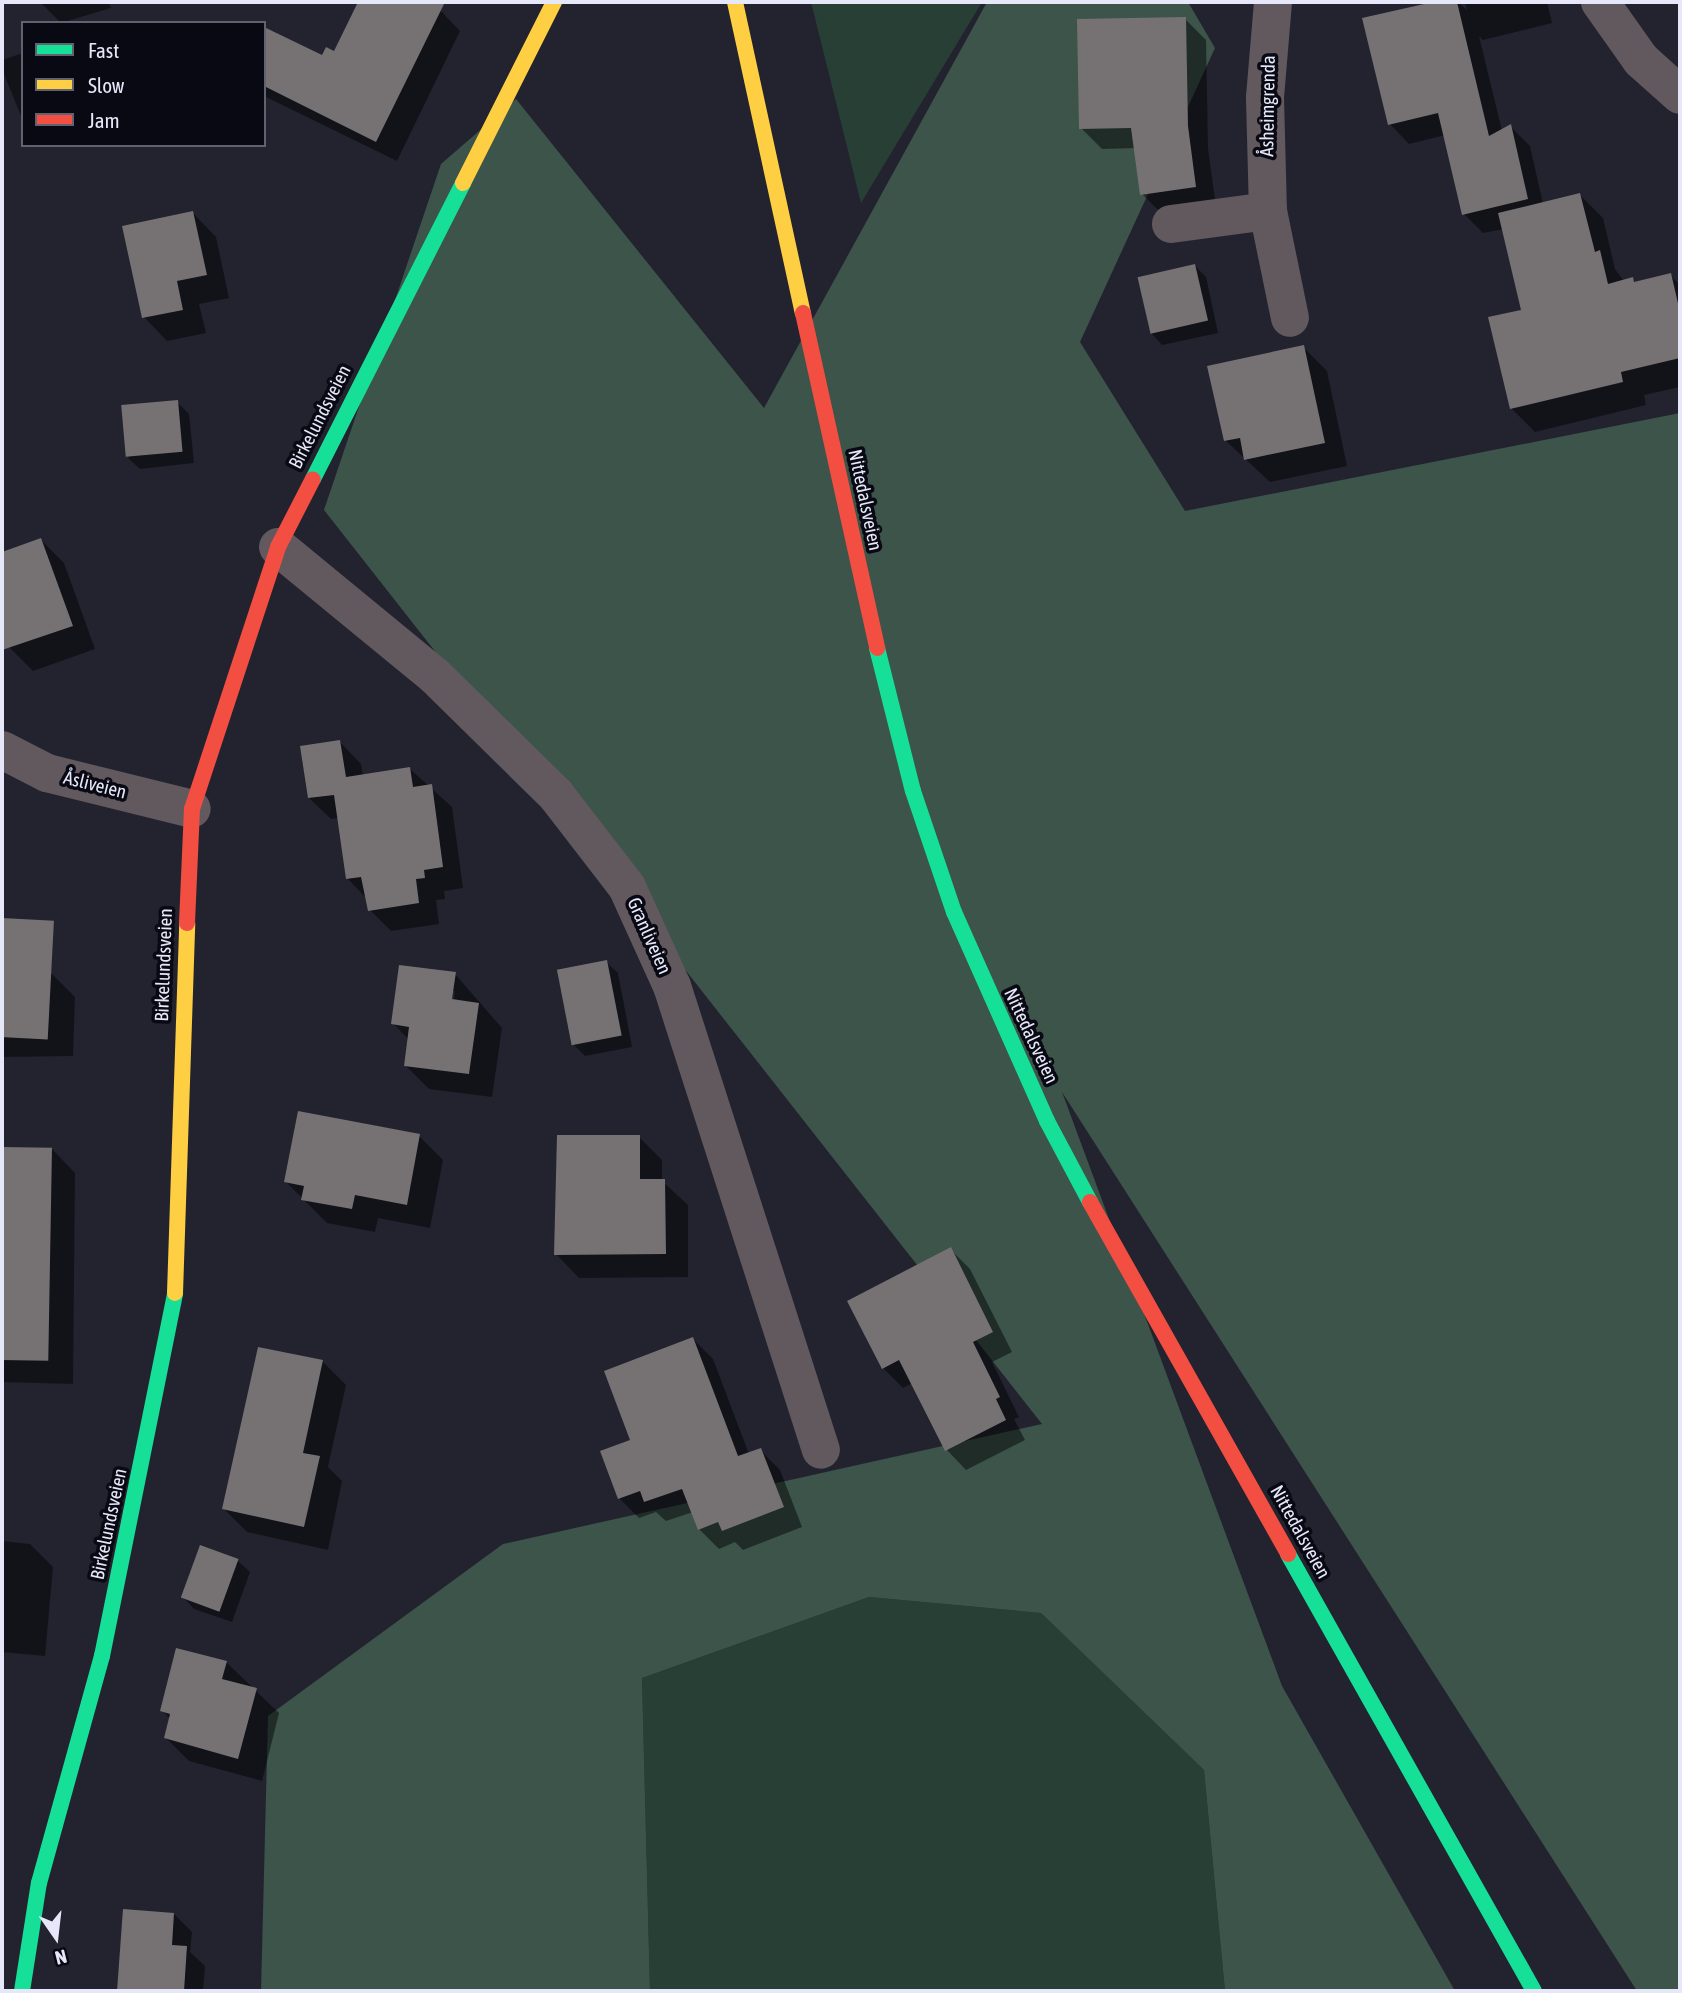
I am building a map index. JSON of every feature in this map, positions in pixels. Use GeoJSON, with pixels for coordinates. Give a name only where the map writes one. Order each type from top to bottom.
{"type":"FeatureCollection","features":[{"type":"Feature","properties":{"kind":"main road","name":"Birkelundsveien"},"geometry":{"type":"LineString","coordinates":[[22,1991],[39,1883],[102,1656],[174,1306],[192,809],[278,547],[554,2]]}},
{"type":"Feature","properties":{"kind":"main road","name":"Nittedalsveien"},"geometry":{"type":"LineString","coordinates":[[735,2],[879,657],[913,791],[954,912],[1047,1121],[1094,1209],[1534,1991]]}},
{"type":"Feature","properties":{"kind":"street","name":"Åsheimgrenda"},"geometry":{"type":"LineString","coordinates":[[1273,2],[1265,98],[1268,211],[1290,318]]}},
{"type":"Feature","properties":{"kind":"street"},"geometry":{"type":"LineString","coordinates":[[1600,2],[1642,60],[1680,95]]}},
{"type":"Feature","properties":{"kind":"street"},"geometry":{"type":"LineString","coordinates":[[1171,224],[1268,211]]}},
{"type":"Feature","properties":{"kind":"street","name":"Granliveien"},"geometry":{"type":"LineString","coordinates":[[278,547],[444,685],[556,795],[627,887],[672,986],[821,1450]]}},
{"type":"Feature","properties":{"kind":"street","name":"Åsliveien"},"geometry":{"type":"LineString","coordinates":[[2,750],[47,773],[192,809]]}},
{"type":"Feature","properties":{"kind":"green space"},"geometry":{"type":"Polygon","coordinates":[[[811,2],[982,2],[861,203],[811,2]]]}},
{"type":"Feature","properties":{"kind":"green space"},"geometry":{"type":"Polygon","coordinates":[[[987,2],[1188,2],[1215,48],[1080,342],[1185,511],[1680,413],[1680,1991],[1637,1991],[1062,1092],[1282,1686],[1455,1991],[1225,1991],[1204,1770],[1041,1613],[869,1597],[642,1678],[650,1991],[261,1991],[268,1716],[503,1544],[1042,1424],[324,510],[441,164],[516,99],[764,408],[987,2]]]}},
{"type":"Feature","properties":{"kind":"green space"},"geometry":{"type":"Polygon","coordinates":[[[869,1597],[1041,1613],[1204,1770],[1225,1991],[650,1991],[642,1678],[869,1597]]]}},
{"type":"Feature","properties":{"kind":"building"},"geometry":{"type":"Polygon","coordinates":[[[358,2],[445,2],[376,142],[266,87],[266,28],[322,55],[326,47],[334,51],[358,2]]]}},
{"type":"Feature","properties":{"kind":"building"},"geometry":{"type":"Polygon","coordinates":[[[1433,2],[1457,2],[1489,136],[1511,124],[1528,199],[1462,215],[1438,113],[1388,125],[1362,18],[1433,2]]]}},
{"type":"Feature","properties":{"kind":"building"},"geometry":{"type":"Polygon","coordinates":[[[1186,17],[1188,126],[1196,187],[1140,195],[1131,128],[1079,129],[1077,19],[1186,17]]]}},
{"type":"Feature","properties":{"kind":"building"},"geometry":{"type":"Polygon","coordinates":[[[1580,193],[1595,252],[1600,250],[1608,284],[1633,277],[1634,282],[1671,273],[1680,312],[1680,358],[1621,372],[1623,382],[1510,409],[1488,317],[1521,310],[1498,213],[1580,193]]]}},
{"type":"Feature","properties":{"kind":"building"},"geometry":{"type":"Polygon","coordinates":[[[193,211],[207,275],[177,281],[183,310],[142,318],[122,226],[193,211]]]}},
{"type":"Feature","properties":{"kind":"building"},"geometry":{"type":"Polygon","coordinates":[[[1195,264],[1208,321],[1151,334],[1138,277],[1195,264]]]}},
{"type":"Feature","properties":{"kind":"building"},"geometry":{"type":"Polygon","coordinates":[[[1304,345],[1325,443],[1244,460],[1240,438],[1224,441],[1207,366],[1304,345]]]}},
{"type":"Feature","properties":{"kind":"building"},"geometry":{"type":"Polygon","coordinates":[[[178,400],[183,452],[126,457],[121,405],[178,400]]]}},
{"type":"Feature","properties":{"kind":"building"},"geometry":{"type":"Polygon","coordinates":[[[41,538],[73,626],[2,650],[2,552],[41,538]]]}},
{"type":"Feature","properties":{"kind":"building"},"geometry":{"type":"Polygon","coordinates":[[[340,740],[346,777],[410,767],[413,787],[432,784],[443,867],[424,870],[425,878],[416,879],[419,903],[368,911],[361,877],[346,879],[334,795],[308,798],[300,746],[340,740]]]}},
{"type":"Feature","properties":{"kind":"building"},"geometry":{"type":"Polygon","coordinates":[[[2,918],[54,921],[48,1040],[2,1037],[2,918]]]}},
{"type":"Feature","properties":{"kind":"building"},"geometry":{"type":"Polygon","coordinates":[[[607,960],[622,1036],[572,1045],[557,970],[607,960]]]}},
{"type":"Feature","properties":{"kind":"building"},"geometry":{"type":"Polygon","coordinates":[[[399,965],[456,972],[452,999],[479,1003],[469,1074],[404,1066],[409,1027],[391,1024],[399,965]]]}},
{"type":"Feature","properties":{"kind":"building"},"geometry":{"type":"Polygon","coordinates":[[[298,1111],[420,1134],[407,1205],[355,1195],[352,1209],[301,1200],[304,1186],[284,1182],[298,1111]]]}},
{"type":"Feature","properties":{"kind":"building"},"geometry":{"type":"Polygon","coordinates":[[[557,1135],[640,1135],[640,1179],[665,1179],[666,1254],[554,1255],[557,1135]]]}},
{"type":"Feature","properties":{"kind":"building"},"geometry":{"type":"Polygon","coordinates":[[[2,1147],[52,1148],[48,1361],[2,1360],[2,1147]]]}},
{"type":"Feature","properties":{"kind":"building"},"geometry":{"type":"Polygon","coordinates":[[[951,1247],[993,1332],[973,1342],[1000,1397],[996,1399],[1006,1420],[945,1451],[899,1360],[882,1369],[847,1301],[951,1247]]]}},
{"type":"Feature","properties":{"kind":"building"},"geometry":{"type":"Polygon","coordinates":[[[693,1337],[738,1456],[761,1448],[784,1507],[722,1531],[718,1522],[698,1530],[682,1489],[644,1502],[640,1491],[618,1499],[600,1451],[630,1440],[604,1371],[693,1337]]]}},
{"type":"Feature","properties":{"kind":"building"},"geometry":{"type":"Polygon","coordinates":[[[258,1347],[323,1360],[303,1453],[320,1456],[304,1527],[222,1509],[258,1347]]]}},
{"type":"Feature","properties":{"kind":"building"},"geometry":{"type":"Polygon","coordinates":[[[200,1545],[239,1559],[219,1612],[181,1598],[200,1545]]]}},
{"type":"Feature","properties":{"kind":"building"},"geometry":{"type":"Polygon","coordinates":[[[176,1648],[227,1661],[222,1679],[257,1688],[238,1759],[164,1738],[170,1714],[160,1711],[176,1648]]]}},
{"type":"Feature","properties":{"kind":"building"},"geometry":{"type":"Polygon","coordinates":[[[123,1909],[174,1913],[172,1945],[187,1946],[184,1991],[117,1991],[123,1909]]]}},
{"type":"Feature","properties":{"kind":"traffic: fast"},"geometry":{"type":"LineString","coordinates":[[313,479],[463,183]]}},
{"type":"Feature","properties":{"kind":"traffic: fast"},"geometry":{"type":"LineString","coordinates":[[877,648],[913,791],[954,912],[1047,1121],[1090,1202]]}},
{"type":"Feature","properties":{"kind":"traffic: fast"},"geometry":{"type":"LineString","coordinates":[[22,1991],[39,1883],[102,1656],[175,1293]]}},
{"type":"Feature","properties":{"kind":"traffic: fast"},"geometry":{"type":"LineString","coordinates":[[1288,1554],[1534,1991]]}},
{"type":"Feature","properties":{"kind":"traffic: slow"},"geometry":{"type":"LineString","coordinates":[[463,183],[554,2]]}},
{"type":"Feature","properties":{"kind":"traffic: slow"},"geometry":{"type":"LineString","coordinates":[[735,2],[803,313]]}},
{"type":"Feature","properties":{"kind":"traffic: slow"},"geometry":{"type":"LineString","coordinates":[[175,1293],[187,923]]}},
{"type":"Feature","properties":{"kind":"traffic: jam"},"geometry":{"type":"LineString","coordinates":[[803,313],[877,648]]}},
{"type":"Feature","properties":{"kind":"traffic: jam"},"geometry":{"type":"LineString","coordinates":[[187,923],[192,809],[278,547],[313,479]]}},
{"type":"Feature","properties":{"kind":"traffic: jam"},"geometry":{"type":"LineString","coordinates":[[1090,1202],[1288,1554]]}}]}
